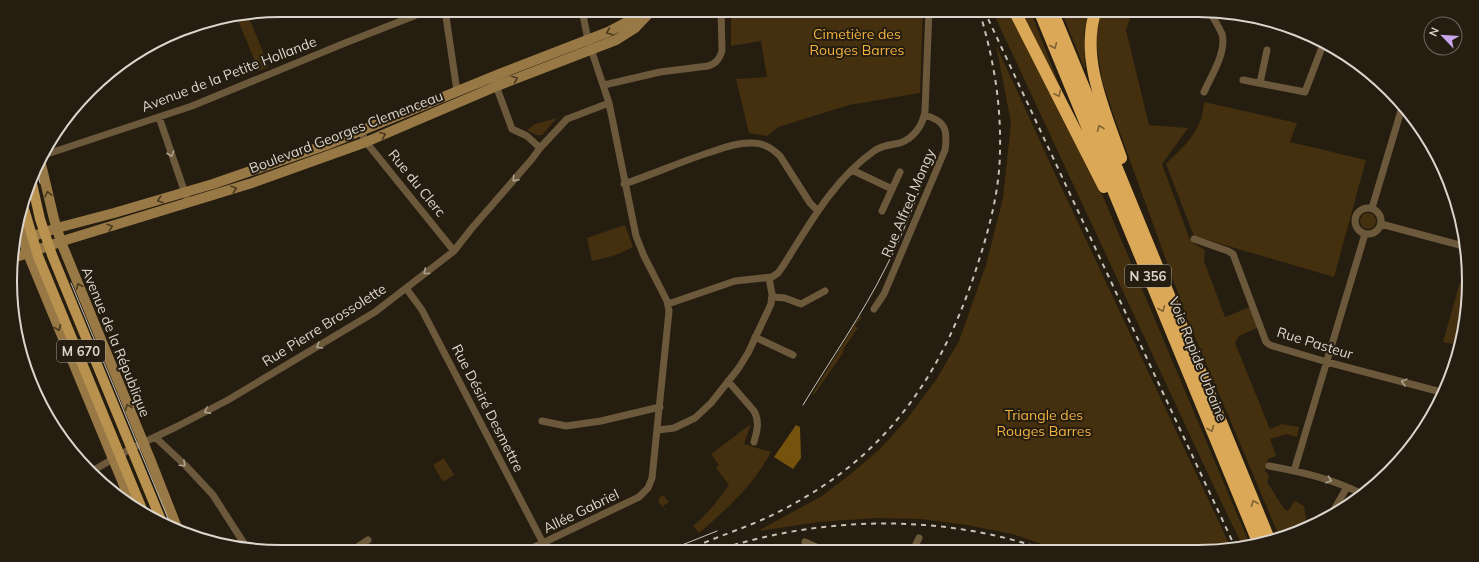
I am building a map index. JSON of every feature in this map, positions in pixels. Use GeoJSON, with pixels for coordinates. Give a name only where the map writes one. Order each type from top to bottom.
{"type":"FeatureCollection","features":[{"type":"Feature","properties":{"kind":"highway"},"geometry":{"type":"LineString","coordinates":[[1018,17],[1077,133],[1124,230],[1145,267]]}},
{"type":"Feature","properties":{"kind":"highway","name":"Voie Rapide Urbaine"},"geometry":{"type":"LineString","coordinates":[[1042,17],[1257,538]]}},
{"type":"Feature","properties":{"kind":"highway","name":"Voie Rapide Urbaine"},"geometry":{"type":"LineString","coordinates":[[1055,17],[1268,536]]}},
{"type":"Feature","properties":{"kind":"highway"},"geometry":{"type":"LineString","coordinates":[[1094,17],[1090,52],[1094,75],[1163,280]]}},
{"type":"Feature","properties":{"kind":"main road","name":"Boulevard Georges Clemenceau"},"geometry":{"type":"LineString","coordinates":[[590,45],[608,32],[623,25],[633,17]]}},
{"type":"Feature","properties":{"kind":"main road","name":"Boulevard Georges Clemenceau"},"geometry":{"type":"LineString","coordinates":[[18,257],[40,252],[61,242],[252,183],[366,142],[495,82],[590,45],[626,35],[646,17]]}},
{"type":"Feature","properties":{"kind":"main road","name":"Boulevard Georges Clemenceau"},"geometry":{"type":"LineString","coordinates":[[20,240],[34,233],[114,213],[262,168],[361,131],[457,91],[495,82]]}},
{"type":"Feature","properties":{"kind":"main road","name":"Avenue de la République"},"geometry":{"type":"LineString","coordinates":[[42,168],[61,242],[175,523]]}},
{"type":"Feature","properties":{"kind":"main road"},"geometry":{"type":"LineString","coordinates":[[32,194],[34,233]]}},
{"type":"Feature","properties":{"kind":"main road"},"geometry":{"type":"LineString","coordinates":[[30,200],[34,233]]}},
{"type":"Feature","properties":{"kind":"main road"},"geometry":{"type":"LineString","coordinates":[[28,206],[40,252]]}},
{"type":"Feature","properties":{"kind":"main road"},"geometry":{"type":"LineString","coordinates":[[26,213],[40,252],[123,450],[141,505]]}},
{"type":"Feature","properties":{"kind":"main road"},"geometry":{"type":"LineString","coordinates":[[23,224],[34,233]]}},
{"type":"Feature","properties":{"kind":"main road","name":"M 670"},"geometry":{"type":"LineString","coordinates":[[40,252],[123,450]]}},
{"type":"Feature","properties":{"kind":"main road"},"geometry":{"type":"LineString","coordinates":[[123,450],[132,499]]}},
{"type":"Feature","properties":{"kind":"main road"},"geometry":{"type":"LineString","coordinates":[[123,450],[157,514]]}},
{"type":"Feature","properties":{"kind":"main road"},"geometry":{"type":"LineString","coordinates":[[148,509],[131,463],[154,512]]}},
{"type":"Feature","properties":{"kind":"street","name":"Avenue de la Petite Hollande"},"geometry":{"type":"LineString","coordinates":[[50,153],[198,103],[411,17]]}},
{"type":"Feature","properties":{"kind":"street"},"geometry":{"type":"LineString","coordinates":[[446,17],[457,91]]}},
{"type":"Feature","properties":{"kind":"street"},"geometry":{"type":"LineString","coordinates":[[584,17],[590,45],[609,103],[632,222],[638,242],[668,304],[669,321],[658,430],[674,428],[695,418],[711,403],[745,359],[769,308],[772,297],[769,278]]}},
{"type":"Feature","properties":{"kind":"street"},"geometry":{"type":"LineString","coordinates":[[604,85],[640,76],[713,64],[720,57],[722,51],[721,17]]}},
{"type":"Feature","properties":{"kind":"street"},"geometry":{"type":"LineString","coordinates":[[668,304],[736,281],[769,278],[775,275],[781,270],[818,211],[852,170],[877,149],[903,142],[910,138],[920,127],[924,115],[929,17]]}},
{"type":"Feature","properties":{"kind":"street"},"geometry":{"type":"LineString","coordinates":[[1204,92],[1222,50],[1222,35],[1213,18]]}},
{"type":"Feature","properties":{"kind":"street"},"geometry":{"type":"LineString","coordinates":[[1243,80],[1305,92],[1322,48]]}},
{"type":"Feature","properties":{"kind":"street"},"geometry":{"type":"LineString","coordinates":[[1260,83],[1267,50]]}},
{"type":"Feature","properties":{"kind":"street"},"geometry":{"type":"LineString","coordinates":[[495,82],[512,129],[527,136],[540,148]]}},
{"type":"Feature","properties":{"kind":"street","name":"Rue Pierre Brossolette"},"geometry":{"type":"LineString","coordinates":[[95,469],[123,450],[143,443],[228,400],[369,316],[454,250],[540,148],[568,119],[609,103]]}},
{"type":"Feature","properties":{"kind":"street"},"geometry":{"type":"LineString","coordinates":[[1372,208],[1401,112]]}},
{"type":"Feature","properties":{"kind":"street","name":"Rue Alfred Mongy"},"geometry":{"type":"LineString","coordinates":[[874,309],[884,294],[944,150],[946,137],[944,125],[937,119],[924,115]]}},
{"type":"Feature","properties":{"kind":"street"},"geometry":{"type":"LineString","coordinates":[[158,117],[189,203]]}},
{"type":"Feature","properties":{"kind":"street","name":"Rue du Clerc"},"geometry":{"type":"LineString","coordinates":[[361,131],[366,142],[454,250]]}},
{"type":"Feature","properties":{"kind":"street"},"geometry":{"type":"LineString","coordinates":[[624,184],[728,146],[757,143],[774,150],[780,156],[810,203],[818,211]]}},
{"type":"Feature","properties":{"kind":"street"},"geometry":{"type":"LineString","coordinates":[[852,170],[892,189]]}},
{"type":"Feature","properties":{"kind":"street"},"geometry":{"type":"LineString","coordinates":[[882,211],[900,172]]}},
{"type":"Feature","properties":{"kind":"street"},"geometry":{"type":"LineString","coordinates":[[1372,208],[1380,214],[1381,224],[1375,232],[1365,234],[1357,227],[1355,222],[1356,217],[1362,209],[1372,208]]}},
{"type":"Feature","properties":{"kind":"street"},"geometry":{"type":"LineString","coordinates":[[1381,224],[1460,245]]}},
{"type":"Feature","properties":{"kind":"street"},"geometry":{"type":"LineString","coordinates":[[1294,471],[1365,234]]}},
{"type":"Feature","properties":{"kind":"street","name":"Rue Pasteur"},"geometry":{"type":"LineString","coordinates":[[1194,239],[1233,254],[1268,344],[1327,362],[1438,391]]}},
{"type":"Feature","properties":{"kind":"street","name":"Rue Désiré Desmettre"},"geometry":{"type":"LineString","coordinates":[[406,288],[420,306],[543,543]]}},
{"type":"Feature","properties":{"kind":"street"},"geometry":{"type":"LineString","coordinates":[[772,297],[785,298],[801,304],[825,291]]}},
{"type":"Feature","properties":{"kind":"street"},"geometry":{"type":"LineString","coordinates":[[755,337],[793,355]]}},
{"type":"Feature","properties":{"kind":"street"},"geometry":{"type":"LineString","coordinates":[[728,381],[754,411],[757,427],[754,442]]}},
{"type":"Feature","properties":{"kind":"street"},"geometry":{"type":"LineString","coordinates":[[542,421],[566,426],[601,421],[660,407]]}},
{"type":"Feature","properties":{"kind":"street","name":"Allée Gabriel"},"geometry":{"type":"LineString","coordinates":[[539,545],[636,499],[645,491],[652,482],[658,430]]}},
{"type":"Feature","properties":{"kind":"street"},"geometry":{"type":"LineString","coordinates":[[154,437],[186,466],[204,485],[219,504],[243,542]]}},
{"type":"Feature","properties":{"kind":"street"},"geometry":{"type":"LineString","coordinates":[[1269,466],[1323,478],[1357,492]]}},
{"type":"Feature","properties":{"kind":"street"},"geometry":{"type":"LineString","coordinates":[[1335,507],[1346,487]]}},
{"type":"Feature","properties":{"kind":"street"},"geometry":{"type":"LineString","coordinates":[[916,545],[919,538]]}},
{"type":"Feature","properties":{"kind":"street"},"geometry":{"type":"LineString","coordinates":[[360,545],[368,540]]}},
{"type":"Feature","properties":{"kind":"street"},"geometry":{"type":"LineString","coordinates":[[805,542],[812,545]]}},
{"type":"Feature","properties":{"kind":"green space","name":"Cimetière des Rouges Barres"},"geometry":{"type":"Polygon","coordinates":[[[731,17],[923,17],[920,93],[849,105],[778,127],[767,136],[749,133],[736,79],[767,77],[761,41],[731,46],[731,17]]]}},
{"type":"Feature","properties":{"kind":"green space"},"geometry":{"type":"Polygon","coordinates":[[[995,17],[1013,17],[1096,180],[1248,540],[1240,542],[995,17]]]}},
{"type":"Feature","properties":{"kind":"green space"},"geometry":{"type":"Polygon","coordinates":[[[1022,17],[1033,17],[1066,102],[1022,17]]]}},
{"type":"Feature","properties":{"kind":"green space"},"geometry":{"type":"Polygon","coordinates":[[[1064,17],[1087,17],[1084,33],[1085,70],[1064,17]]]}},
{"type":"Feature","properties":{"kind":"green space"},"geometry":{"type":"Polygon","coordinates":[[[1100,17],[1131,17],[1126,30],[1149,125],[1188,128],[1162,164],[1190,240],[1205,250],[1204,261],[1225,317],[1250,307],[1259,327],[1239,336],[1235,343],[1270,429],[1282,424],[1299,427],[1297,437],[1287,434],[1270,439],[1276,456],[1268,459],[1265,470],[1269,477],[1267,482],[1284,509],[1288,511],[1295,501],[1304,506],[1306,518],[1303,523],[1299,525],[1278,533],[1187,318],[1102,80],[1097,47],[1097,31],[1100,17]]]}},
{"type":"Feature","properties":{"kind":"green space"},"geometry":{"type":"Polygon","coordinates":[[[250,19],[269,67],[259,71],[238,20],[250,19]]]}},
{"type":"Feature","properties":{"kind":"green space","name":"Triangle des Rouges Barres"},"geometry":{"type":"Polygon","coordinates":[[[996,45],[1229,543],[1198,545],[1045,545],[1012,534],[967,525],[921,519],[876,518],[819,522],[758,531],[822,496],[853,472],[881,448],[907,419],[936,380],[959,341],[986,265],[1003,198],[1011,123],[996,45]]]}},
{"type":"Feature","properties":{"kind":"green space"},"geometry":{"type":"Polygon","coordinates":[[[1204,102],[1297,123],[1290,142],[1366,160],[1334,277],[1194,236],[1166,164],[1186,144],[1194,133],[1202,116],[1204,102]]]}},
{"type":"Feature","properties":{"kind":"green space"},"geometry":{"type":"Polygon","coordinates":[[[557,118],[542,135],[536,135],[527,130],[535,124],[557,118]]]}},
{"type":"Feature","properties":{"kind":"green space"},"geometry":{"type":"Polygon","coordinates":[[[1365,213],[1371,213],[1376,218],[1374,227],[1371,229],[1365,229],[1360,224],[1360,218],[1365,213]]]}},
{"type":"Feature","properties":{"kind":"green space"},"geometry":{"type":"Polygon","coordinates":[[[625,225],[633,247],[616,255],[592,261],[587,238],[625,225]]]}},
{"type":"Feature","properties":{"kind":"green space"},"geometry":{"type":"Polygon","coordinates":[[[1460,282],[1462,283],[1460,315],[1454,344],[1443,342],[1460,282]]]}},
{"type":"Feature","properties":{"kind":"green space"},"geometry":{"type":"Polygon","coordinates":[[[860,316],[862,317],[855,326],[858,328],[844,348],[843,353],[813,396],[813,393],[860,316]]]}},
{"type":"Feature","properties":{"kind":"green space"},"geometry":{"type":"Polygon","coordinates":[[[751,424],[744,444],[771,452],[748,486],[730,505],[699,533],[693,526],[708,512],[729,485],[716,468],[719,465],[711,454],[751,424]]]}},
{"type":"Feature","properties":{"kind":"green space"},"geometry":{"type":"Polygon","coordinates":[[[444,458],[454,475],[443,482],[433,465],[444,458]]]}},
{"type":"Feature","properties":{"kind":"green space"},"geometry":{"type":"Polygon","coordinates":[[[663,495],[669,502],[663,506],[666,510],[658,501],[663,495]]]}},
{"type":"Feature","properties":{"kind":"shaded area"},"geometry":{"type":"Polygon","coordinates":[[[796,425],[800,427],[801,458],[793,469],[774,457],[796,425]]]}},
{"type":"Feature","properties":{"kind":"tram line"},"geometry":{"type":"LineString","coordinates":[[803,405],[857,320],[877,285],[900,239],[933,151]]}},
{"type":"Feature","properties":{"kind":"tram line"},"geometry":{"type":"LineString","coordinates":[[38,177],[40,183]]}},
{"type":"Feature","properties":{"kind":"tram line"},"geometry":{"type":"LineString","coordinates":[[71,283],[169,520]]}},
{"type":"Feature","properties":{"kind":"tram line"},"geometry":{"type":"LineString","coordinates":[[682,545],[717,531]]}},
{"type":"Feature","properties":{"kind":"railway"},"geometry":{"type":"LineString","coordinates":[[699,545],[776,513],[804,498],[840,474],[866,452],[889,429],[910,404],[928,377],[943,349],[957,320],[980,257],[988,231],[997,190],[1000,163],[999,114],[992,62],[981,17]]}},
{"type":"Feature","properties":{"kind":"railway"},"geometry":{"type":"LineString","coordinates":[[987,17],[1233,543]]}},
{"type":"Feature","properties":{"kind":"railway"},"geometry":{"type":"LineString","coordinates":[[734,545],[755,539],[796,531],[838,526],[880,524],[922,525],[964,530],[1005,538],[1029,545]]}}]}
